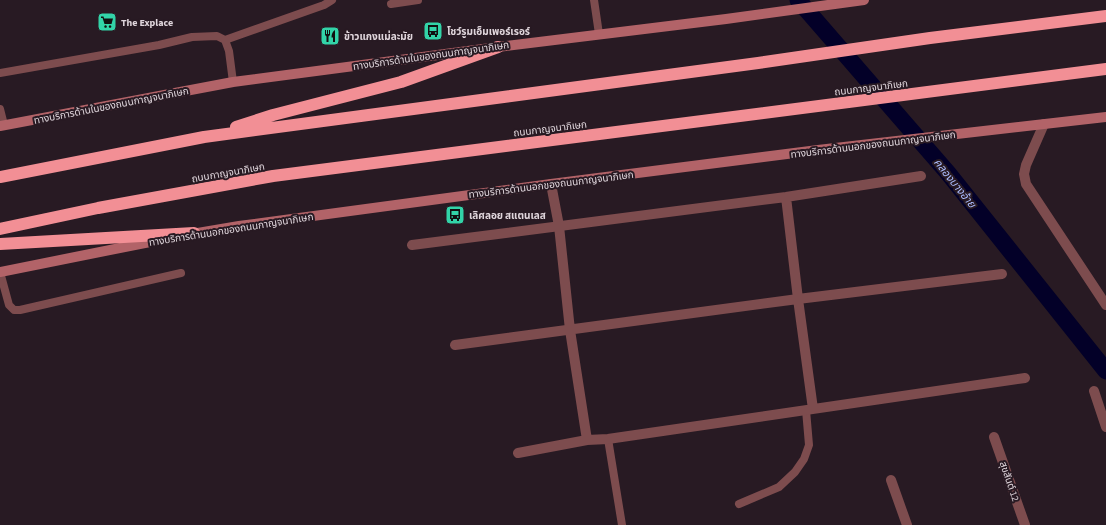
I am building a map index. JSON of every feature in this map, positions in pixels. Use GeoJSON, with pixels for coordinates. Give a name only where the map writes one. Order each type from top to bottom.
{"type":"FeatureCollection","features":[{"type":"Feature","properties":{"kind":"highway"},"geometry":{"type":"LineString","coordinates":[[0,176],[204,137],[758,63],[930,38],[1106,16]]}},
{"type":"Feature","properties":{"kind":"highway"},"geometry":{"type":"LineString","coordinates":[[204,137],[273,115],[401,82],[498,46]]}},
{"type":"Feature","properties":{"kind":"highway","name":"ถนนกาญจนาภิเษก"},"geometry":{"type":"LineString","coordinates":[[0,230],[98,208],[274,176],[1106,69]]}},
{"type":"Feature","properties":{"kind":"highway"},"geometry":{"type":"LineString","coordinates":[[0,244],[194,233]]}},
{"type":"Feature","properties":{"kind":"main road","name":"ทางบริการด้านในของถนนกาญจนาภิเษก"},"geometry":{"type":"LineString","coordinates":[[2,126],[233,82],[498,46],[726,19],[864,0]]}},
{"type":"Feature","properties":{"kind":"main road","name":"ทางบริการด้านนอกของถนนกาญจนาภิเษก"},"geometry":{"type":"LineString","coordinates":[[0,272],[194,233],[239,226],[818,150],[1106,118]]}},
{"type":"Feature","properties":{"kind":"street"},"geometry":{"type":"LineString","coordinates":[[1044,124],[1026,165],[1024,174],[1026,184],[1106,305]]}},
{"type":"Feature","properties":{"kind":"street"},"geometry":{"type":"LineString","coordinates":[[412,245],[786,197],[922,176]]}},
{"type":"Feature","properties":{"kind":"street"},"geometry":{"type":"LineString","coordinates":[[551,184],[559,226],[570,330],[587,440]]}},
{"type":"Feature","properties":{"kind":"street"},"geometry":{"type":"LineString","coordinates":[[786,197],[809,410]]}},
{"type":"Feature","properties":{"kind":"street"},"geometry":{"type":"LineString","coordinates":[[455,345],[798,299],[1002,274]]}},
{"type":"Feature","properties":{"kind":"street"},"geometry":{"type":"LineString","coordinates":[[518,452],[587,440],[809,410],[1025,378]]}},
{"type":"Feature","properties":{"kind":"street"},"geometry":{"type":"LineString","coordinates":[[1094,392],[1106,427]]}},
{"type":"Feature","properties":{"kind":"street","name":"สุขสันต์ 12"},"geometry":{"type":"LineString","coordinates":[[994,437],[1025,525]]}},
{"type":"Feature","properties":{"kind":"street"},"geometry":{"type":"LineString","coordinates":[[891,480],[907,525]]}},
{"type":"Feature","properties":{"kind":"lane"},"geometry":{"type":"LineString","coordinates":[[0,73],[192,37],[217,36],[225,40],[324,5],[332,0]]}},
{"type":"Feature","properties":{"kind":"lane"},"geometry":{"type":"LineString","coordinates":[[391,4],[418,0]]}},
{"type":"Feature","properties":{"kind":"lane"},"geometry":{"type":"LineString","coordinates":[[594,0],[599,34]]}},
{"type":"Feature","properties":{"kind":"lane"},"geometry":{"type":"LineString","coordinates":[[225,40],[233,82]]}},
{"type":"Feature","properties":{"kind":"lane"},"geometry":{"type":"LineString","coordinates":[[0,109],[2,126]]}},
{"type":"Feature","properties":{"kind":"lane"},"geometry":{"type":"LineString","coordinates":[[0,272],[9,305],[14,310],[20,310],[181,273]]}},
{"type":"Feature","properties":{"kind":"lane"},"geometry":{"type":"LineString","coordinates":[[739,504],[779,487],[795,472],[804,459],[809,445],[809,410]]}},
{"type":"Feature","properties":{"kind":"lane"},"geometry":{"type":"LineString","coordinates":[[608,438],[622,525]]}},
{"type":"Feature","properties":{"kind":"waterway","name":"คลองบางอ้าย"},"geometry":{"type":"LineString","coordinates":[[798,0],[948,173],[1106,371]]}},
{"type":"Feature","properties":{"kind":"place","name":"The Explace"},"geometry":{"type":"Point","coordinates":[107,22]}},
{"type":"Feature","properties":{"kind":"place","name":"โชว์รูมเอ็มเพอร์เรอร์"},"geometry":{"type":"Point","coordinates":[433,31]}},
{"type":"Feature","properties":{"kind":"place","name":"ข้าวแกงแม่ละมัย"},"geometry":{"type":"Point","coordinates":[330,36]}},
{"type":"Feature","properties":{"kind":"place","name":"เลิศลอย สแตนเลส"},"geometry":{"type":"Point","coordinates":[455,215]}}]}
